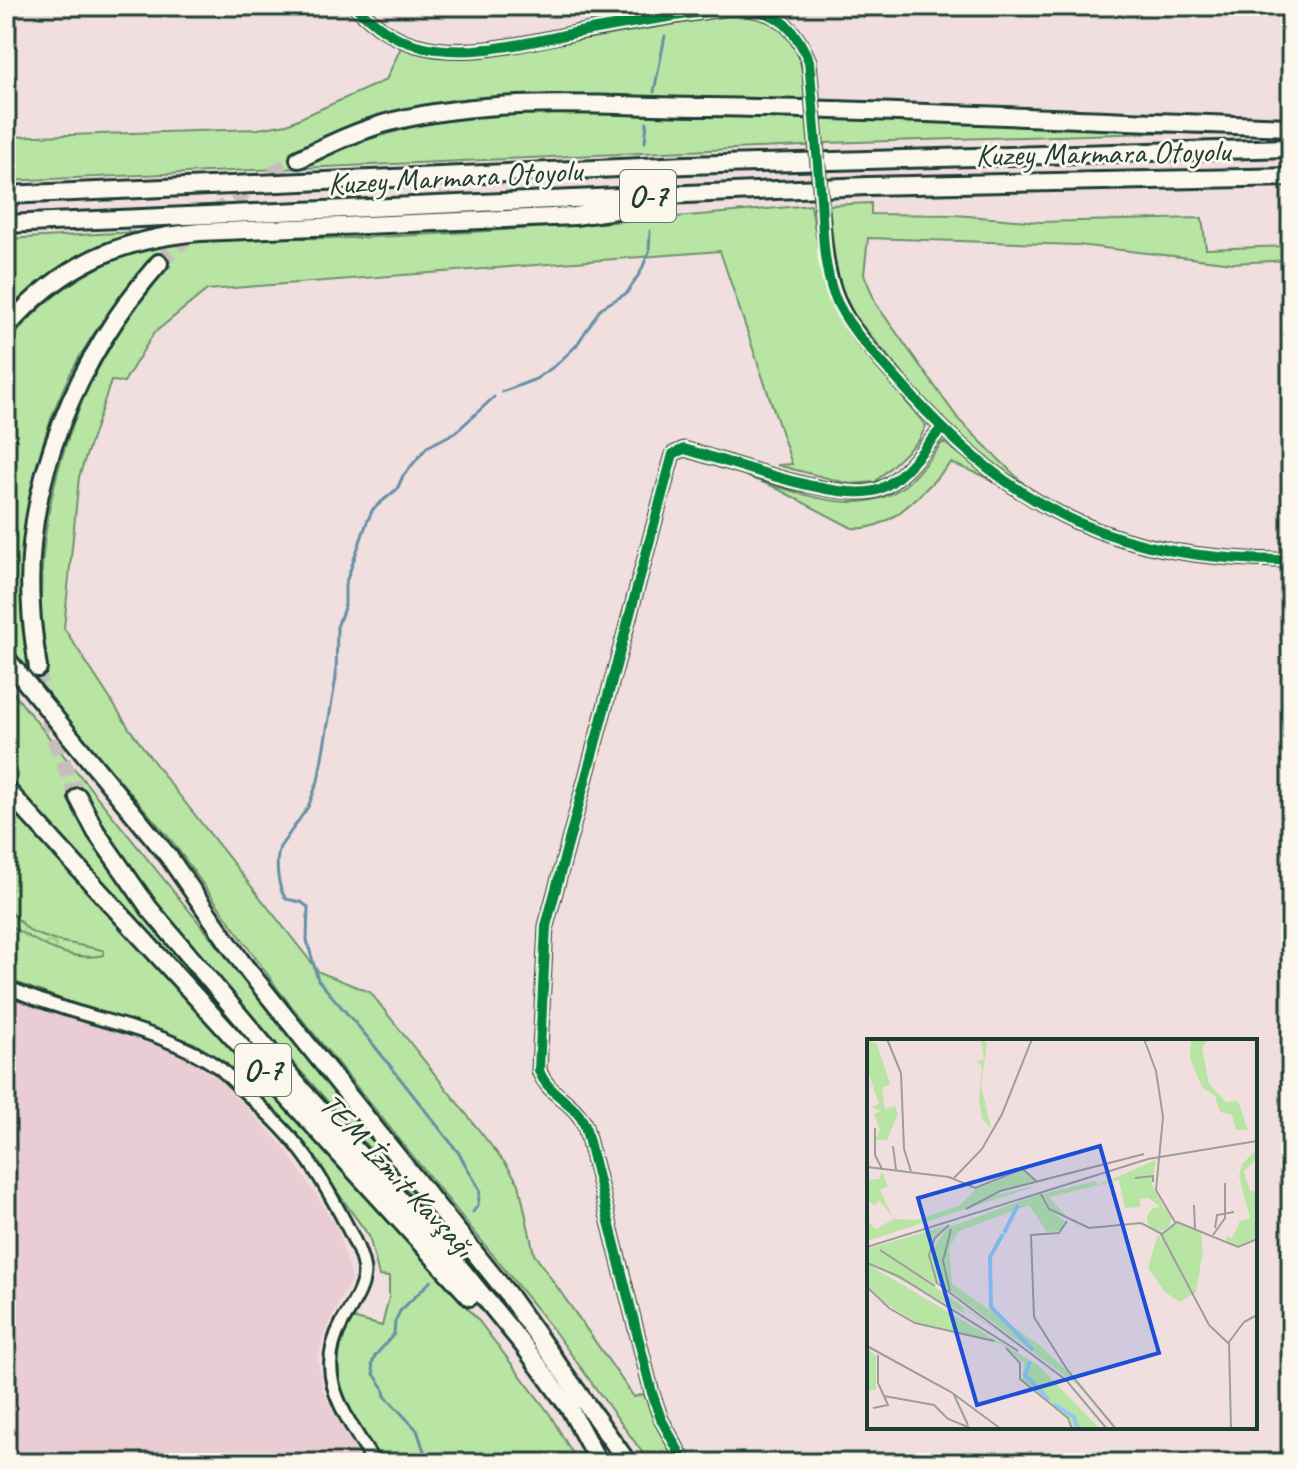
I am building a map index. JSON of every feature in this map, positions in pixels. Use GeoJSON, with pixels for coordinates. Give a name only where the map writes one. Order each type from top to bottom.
{"type":"FeatureCollection","features":[{"type":"Feature","properties":{"kind":"highway"},"geometry":{"type":"LineString","coordinates":[[299,159],[332,143],[391,122],[500,106],[758,107],[1291,127]]}},
{"type":"Feature","properties":{"kind":"highway","name":"Kuzey Marmara Otoyolu"},"geometry":{"type":"LineString","coordinates":[[6,195],[702,164],[1291,148]]}},
{"type":"Feature","properties":{"kind":"highway","name":"Kuzey Marmara Otoyolu"},"geometry":{"type":"LineString","coordinates":[[6,224],[867,186],[1291,177]]}},
{"type":"Feature","properties":{"kind":"highway"},"geometry":{"type":"LineString","coordinates":[[6,328],[40,294],[72,270],[144,239],[165,235],[575,216],[728,193]]}},
{"type":"Feature","properties":{"kind":"highway"},"geometry":{"type":"LineString","coordinates":[[38,668],[31,605],[31,570],[41,494],[57,437],[108,329],[159,263]]}},
{"type":"Feature","properties":{"kind":"highway"},"geometry":{"type":"LineString","coordinates":[[6,658],[169,857],[243,964]]}},
{"type":"Feature","properties":{"kind":"highway","name":"O-7"},"geometry":{"type":"LineString","coordinates":[[6,674],[516,1303],[628,1463]]}},
{"type":"Feature","properties":{"kind":"highway","name":"TEM İzmit Kavşağı"},"geometry":{"type":"LineString","coordinates":[[6,789],[474,1302],[524,1346]]}},
{"type":"Feature","properties":{"kind":"highway"},"geometry":{"type":"LineString","coordinates":[[78,797],[96,832],[149,908],[303,1091],[453,1259],[524,1346]]}},
{"type":"Feature","properties":{"kind":"highway","name":"O-7"},"geometry":{"type":"LineString","coordinates":[[524,1346],[570,1409],[599,1463]]}},
{"type":"Feature","properties":{"kind":"street"},"geometry":{"type":"LineString","coordinates":[[355,6],[376,26],[397,39],[451,51],[494,47],[653,19],[748,8],[768,12],[785,23],[799,38],[809,61],[828,274],[834,295],[845,317],[941,429],[973,457],[1044,506],[1093,531],[1178,553],[1235,560],[1291,560]]}},
{"type":"Feature","properties":{"kind":"street"},"geometry":{"type":"LineString","coordinates":[[685,1463],[661,1419],[652,1393],[585,1126],[579,1113],[545,1083],[539,1070],[546,926],[673,454],[684,449],[832,491],[865,494],[895,480],[941,429]]}},
{"type":"Feature","properties":{"kind":"street"},"geometry":{"type":"LineString","coordinates":[[6,986],[176,1044],[206,1058],[221,1069],[303,1154],[346,1224],[361,1260],[364,1274],[361,1287],[332,1343],[329,1367],[335,1392],[374,1463]]}},
{"type":"Feature","properties":{"kind":"shaded area"},"geometry":{"type":"Polygon","coordinates":[[[6,997],[181,1054],[222,1082],[286,1149],[337,1227],[352,1278],[324,1334],[318,1359],[328,1402],[363,1463],[6,1463],[6,997]]]}},
{"type":"Feature","properties":{"kind":"green space"},"geometry":{"type":"Polygon","coordinates":[[[732,15],[768,21],[790,38],[801,65],[805,100],[532,97],[449,103],[369,120],[290,152],[305,163],[356,143],[432,121],[523,111],[916,119],[1226,130],[1226,133],[826,143],[6,181],[6,137],[258,129],[287,124],[386,80],[402,45],[438,56],[474,57],[732,15]]]}},
{"type":"Feature","properties":{"kind":"green space"},"geometry":{"type":"Polygon","coordinates":[[[871,203],[871,214],[956,215],[1040,222],[1202,218],[1206,249],[1291,246],[1291,260],[1233,263],[1078,245],[868,238],[864,274],[876,304],[959,420],[1031,491],[970,446],[928,404],[852,313],[837,281],[829,205],[871,203]]]}},
{"type":"Feature","properties":{"kind":"green space"},"geometry":{"type":"Polygon","coordinates":[[[811,205],[821,266],[835,310],[842,323],[926,426],[919,440],[875,482],[850,484],[777,465],[792,464],[720,251],[207,290],[154,333],[124,382],[111,381],[79,477],[64,628],[165,777],[319,972],[370,992],[508,1167],[519,1184],[534,1254],[634,1397],[644,1394],[677,1463],[650,1463],[552,1328],[280,992],[172,841],[60,711],[6,642],[6,347],[48,301],[80,278],[117,259],[160,245],[214,239],[352,238],[467,232],[811,205]],[[149,259],[103,321],[64,387],[41,451],[26,523],[21,595],[28,663],[47,671],[41,612],[43,557],[59,466],[92,380],[114,340],[170,266],[149,259]]]}},
{"type":"Feature","properties":{"kind":"green space"},"geometry":{"type":"Polygon","coordinates":[[[135,232],[100,247],[50,276],[6,314],[6,239],[135,232]]]}},
{"type":"Feature","properties":{"kind":"green space"},"geometry":{"type":"Polygon","coordinates":[[[943,442],[1016,495],[979,474],[951,463],[894,516],[866,528],[852,528],[772,486],[748,477],[828,500],[869,501],[888,496],[905,485],[943,442]]]}},
{"type":"Feature","properties":{"kind":"green space"},"geometry":{"type":"Polygon","coordinates":[[[6,684],[541,1346],[595,1430],[537,1346],[445,1233],[182,938],[129,868],[86,794],[70,802],[88,834],[150,924],[242,1037],[6,777],[6,684]]]}},
{"type":"Feature","properties":{"kind":"green space"},"geometry":{"type":"Polygon","coordinates":[[[6,803],[398,1228],[478,1320],[549,1413],[578,1463],[381,1463],[351,1410],[339,1376],[343,1339],[352,1318],[382,1326],[389,1297],[389,1277],[379,1276],[369,1236],[302,1143],[231,1068],[194,1043],[6,979],[6,803]]]}},
{"type":"Feature","properties":{"kind":"green space"},"geometry":{"type":"Polygon","coordinates":[[[6,908],[31,932],[98,949],[104,951],[104,955],[78,956],[52,949],[6,923],[6,908]]]}},
{"type":"Feature","properties":{"kind":"waterway"},"geometry":{"type":"LineString","coordinates":[[654,92],[665,36]]}},
{"type":"Feature","properties":{"kind":"waterway"},"geometry":{"type":"LineString","coordinates":[[645,142],[647,122]]}},
{"type":"Feature","properties":{"kind":"waterway"},"geometry":{"type":"LineString","coordinates":[[502,392],[536,379],[556,365],[576,346],[601,308],[627,293],[649,252],[650,231]]}},
{"type":"Feature","properties":{"kind":"waterway"},"geometry":{"type":"LineString","coordinates":[[473,1212],[478,1205],[480,1190],[458,1152],[318,980],[307,940],[308,907],[286,899],[277,866],[280,847],[308,807],[318,781],[336,678],[337,627],[345,605],[345,585],[373,509],[397,489],[403,476],[427,447],[456,432],[494,397]]}},
{"type":"Feature","properties":{"kind":"waterway"},"geometry":{"type":"LineString","coordinates":[[428,1463],[417,1430],[385,1396],[372,1364],[394,1334],[400,1311],[431,1281]]}},
{"type":"Feature","properties":{"kind":"tunnel"},"geometry":{"type":"LineString","coordinates":[[159,263],[225,206],[299,159]]}},
{"type":"Feature","properties":{"kind":"tunnel"},"geometry":{"type":"LineString","coordinates":[[38,668],[53,734],[78,797]]}},
{"type":"Feature","properties":{"kind":"cycle path"},"geometry":{"type":"LineString","coordinates":[[355,6],[398,38],[416,45],[458,51],[500,47],[729,8],[769,14],[796,36],[809,61],[824,248],[834,295],[856,332],[874,354],[945,430],[987,467],[1031,498],[1076,521],[1123,539],[1175,551],[1230,558],[1291,560]]}},
{"type":"Feature","properties":{"kind":"cycle path"},"geometry":{"type":"LineString","coordinates":[[685,1463],[661,1419],[652,1393],[585,1126],[575,1111],[548,1086],[539,1070],[546,926],[673,454],[684,449],[813,486],[863,492],[880,489],[897,478],[941,429]]}}]}
